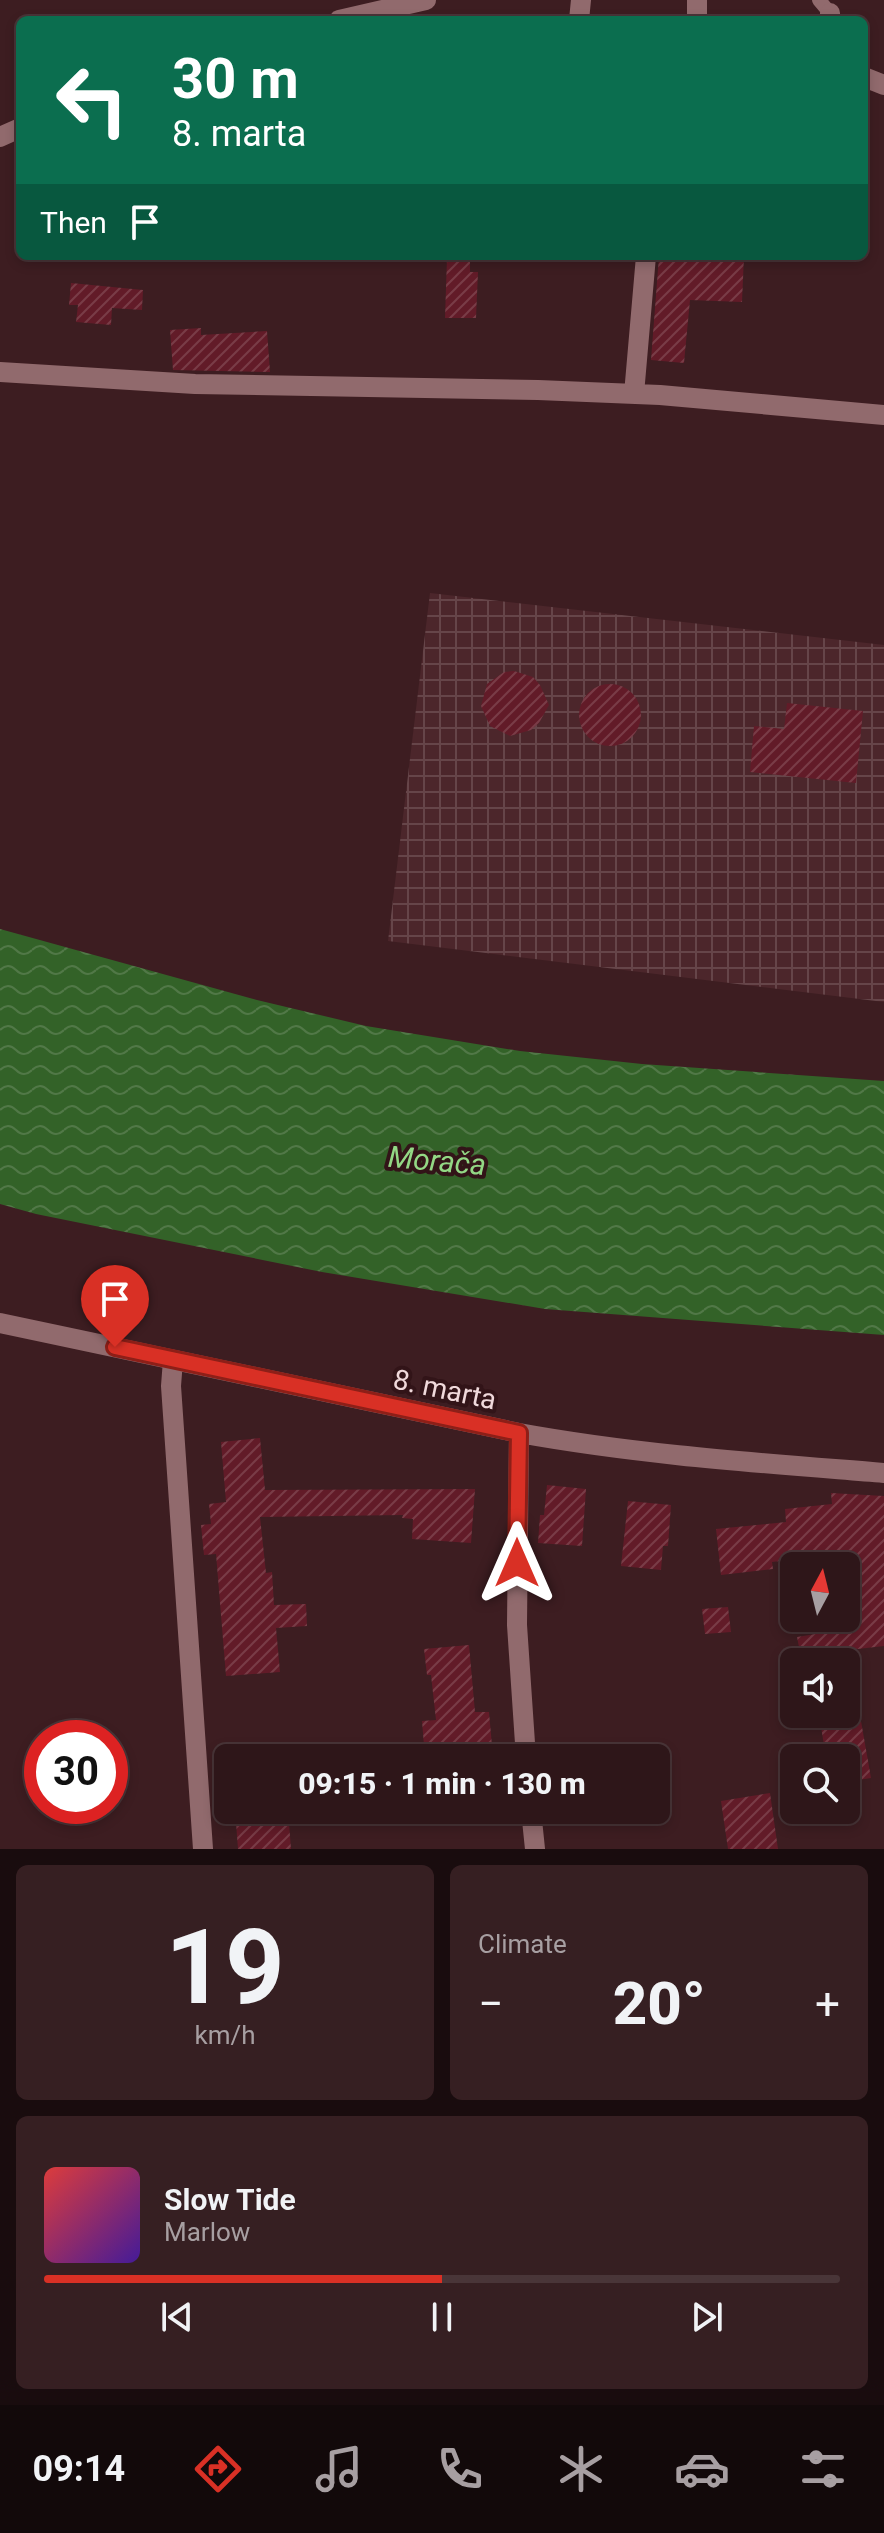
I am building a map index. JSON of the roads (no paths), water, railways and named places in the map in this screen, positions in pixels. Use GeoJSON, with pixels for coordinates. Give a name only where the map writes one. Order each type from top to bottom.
{"type":"FeatureCollection","features":[{"type":"Feature","properties":{"kind":"street"},"geometry":{"type":"LineString","coordinates":[[356,16],[426,0]]}},
{"type":"Feature","properties":{"kind":"street"},"geometry":{"type":"LineString","coordinates":[[634,394],[646,260]]}},
{"type":"Feature","properties":{"kind":"street"},"geometry":{"type":"LineString","coordinates":[[0,372],[195,384],[634,394],[884,415]]}},
{"type":"Feature","properties":{"kind":"street","name":"8. marta"},"geometry":{"type":"LineString","coordinates":[[0,1323],[592,1446],[884,1473]]}},
{"type":"Feature","properties":{"kind":"street"},"geometry":{"type":"LineString","coordinates":[[173,1360],[171,1397],[203,1849]]}},
{"type":"Feature","properties":{"kind":"street"},"geometry":{"type":"LineString","coordinates":[[519,1433],[517,1625],[525,1744]]}},
{"type":"Feature","properties":{"kind":"street"},"geometry":{"type":"LineString","coordinates":[[532,1824],[535,1849]]}},
{"type":"Feature","properties":{"kind":"water","name":"Morača"},"geometry":{"type":"Polygon","coordinates":[[[0,929],[257,1000],[366,1026],[520,1051],[642,1064],[884,1081],[884,1335],[545,1309],[322,1272],[0,1204],[0,929]]]}}]}
